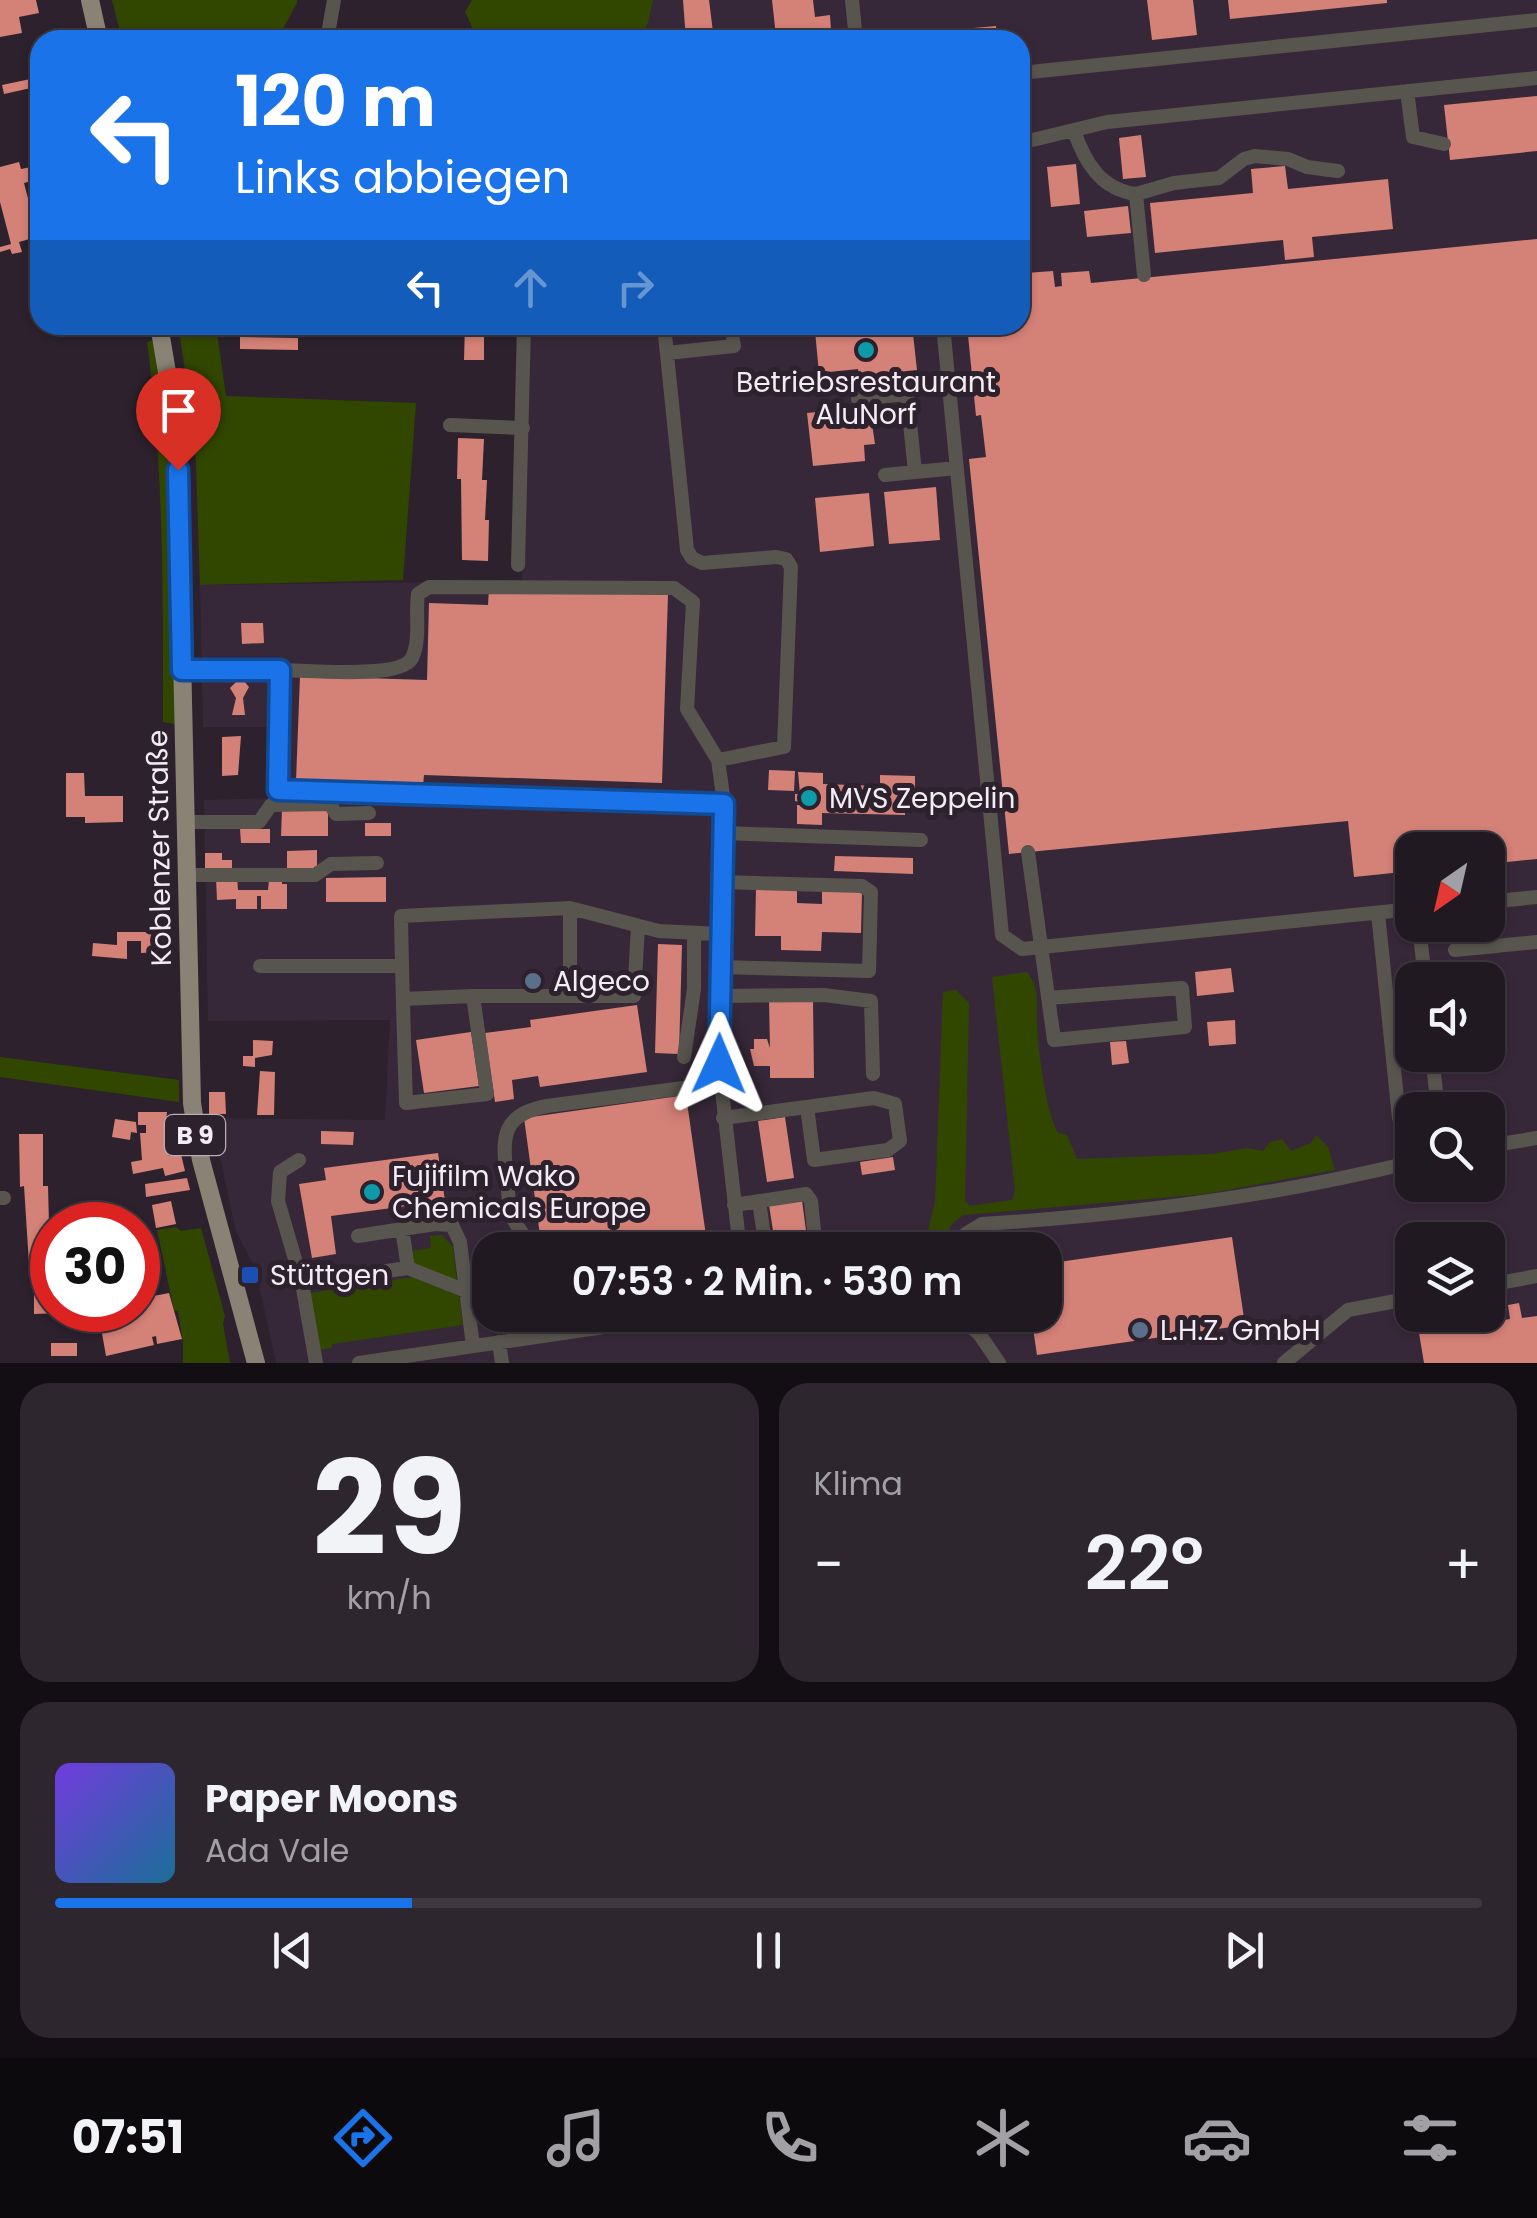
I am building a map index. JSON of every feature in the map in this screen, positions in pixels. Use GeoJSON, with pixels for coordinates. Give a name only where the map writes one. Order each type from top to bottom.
{"type":"FeatureCollection","features":[{"type":"Feature","properties":{"kind":"main road"},"geometry":{"type":"LineString","coordinates":[[90,0],[96,30]]}},
{"type":"Feature","properties":{"kind":"main road","name":"Koblenzer Straße"},"geometry":{"type":"LineString","coordinates":[[161,335],[177,431],[195,1132],[256,1363]]}},
{"type":"Feature","properties":{"kind":"street"},"geometry":{"type":"LineString","coordinates":[[329,30],[334,0]]}},
{"type":"Feature","properties":{"kind":"street"},"geometry":{"type":"LineString","coordinates":[[852,0],[855,30]]}},
{"type":"Feature","properties":{"kind":"street"},"geometry":{"type":"LineString","coordinates":[[1030,72],[1537,20]]}},
{"type":"Feature","properties":{"kind":"street"},"geometry":{"type":"LineString","coordinates":[[1030,141],[1107,122],[1537,78]]}},
{"type":"Feature","properties":{"kind":"street"},"geometry":{"type":"LineString","coordinates":[[1407,91],[1413,137],[1444,144]]}},
{"type":"Feature","properties":{"kind":"street"},"geometry":{"type":"LineString","coordinates":[[1074,131],[1084,160],[1092,170],[1126,192],[1136,194],[1174,183],[1219,178],[1254,156],[1288,159],[1308,168],[1338,171]]}},
{"type":"Feature","properties":{"kind":"street"},"geometry":{"type":"LineString","coordinates":[[1136,194],[1144,275]]}},
{"type":"Feature","properties":{"kind":"street"},"geometry":{"type":"LineString","coordinates":[[518,565],[524,335]]}},
{"type":"Feature","properties":{"kind":"street"},"geometry":{"type":"LineString","coordinates":[[665,335],[682,459],[689,530],[687,550],[702,563],[786,559],[791,568],[788,747],[714,755]]}},
{"type":"Feature","properties":{"kind":"street"},"geometry":{"type":"LineString","coordinates":[[944,335],[1002,935],[1022,949],[1395,910]]}},
{"type":"Feature","properties":{"kind":"street"},"geometry":{"type":"LineString","coordinates":[[667,353],[734,346],[733,340]]}},
{"type":"Feature","properties":{"kind":"street"},"geometry":{"type":"LineString","coordinates":[[915,472],[906,384],[949,380]]}},
{"type":"Feature","properties":{"kind":"street"},"geometry":{"type":"LineString","coordinates":[[858,399],[907,394]]}},
{"type":"Feature","properties":{"kind":"street"},"geometry":{"type":"LineString","coordinates":[[450,425],[523,428]]}},
{"type":"Feature","properties":{"kind":"street"},"geometry":{"type":"LineString","coordinates":[[884,475],[958,468]]}},
{"type":"Feature","properties":{"kind":"street"},"geometry":{"type":"LineString","coordinates":[[182,670],[380,672],[404,666],[412,660],[415,645],[418,594],[429,586],[674,588],[693,602],[687,709],[714,755],[724,804],[720,1083],[738,1232]]}},
{"type":"Feature","properties":{"kind":"street"},"geometry":{"type":"LineString","coordinates":[[280,670],[278,790],[724,804]]}},
{"type":"Feature","properties":{"kind":"street"},"geometry":{"type":"LineString","coordinates":[[185,822],[259,822],[271,805],[330,804],[336,814],[370,814]]}},
{"type":"Feature","properties":{"kind":"street"},"geometry":{"type":"LineString","coordinates":[[723,833],[921,840]]}},
{"type":"Feature","properties":{"kind":"street"},"geometry":{"type":"LineString","coordinates":[[1028,852],[1048,998],[1054,1040],[1185,1027],[1182,988],[1048,998]]}},
{"type":"Feature","properties":{"kind":"street"},"geometry":{"type":"LineString","coordinates":[[186,875],[315,875],[331,864],[376,863]]}},
{"type":"Feature","properties":{"kind":"street"},"geometry":{"type":"LineString","coordinates":[[720,967],[868,971],[871,892],[862,886],[722,882]]}},
{"type":"Feature","properties":{"kind":"street"},"geometry":{"type":"LineString","coordinates":[[1505,900],[1537,896]]}},
{"type":"Feature","properties":{"kind":"street"},"geometry":{"type":"LineString","coordinates":[[473,996],[487,1094],[406,1104],[400,916],[570,908],[658,932],[721,934]]}},
{"type":"Feature","properties":{"kind":"street"},"geometry":{"type":"LineString","coordinates":[[570,908],[570,996]]}},
{"type":"Feature","properties":{"kind":"street"},"geometry":{"type":"LineString","coordinates":[[1378,912],[1397,1092]]}},
{"type":"Feature","properties":{"kind":"street"},"geometry":{"type":"LineString","coordinates":[[403,1000],[634,996],[638,926]]}},
{"type":"Feature","properties":{"kind":"street"},"geometry":{"type":"LineString","coordinates":[[684,1057],[694,988],[694,933]]}},
{"type":"Feature","properties":{"kind":"street"},"geometry":{"type":"LineString","coordinates":[[1455,950],[1537,942]]}},
{"type":"Feature","properties":{"kind":"street"},"geometry":{"type":"LineString","coordinates":[[260,966],[402,966]]}},
{"type":"Feature","properties":{"kind":"street"},"geometry":{"type":"LineString","coordinates":[[720,996],[824,996],[871,1001],[872,1074]]}},
{"type":"Feature","properties":{"kind":"street"},"geometry":{"type":"LineString","coordinates":[[520,1232],[512,1219],[505,1161],[507,1132],[518,1115],[547,1106],[720,1083]]}},
{"type":"Feature","properties":{"kind":"street"},"geometry":{"type":"LineString","coordinates":[[724,1118],[806,1107],[885,1099],[895,1104],[900,1141],[888,1150],[814,1160],[806,1107]]}},
{"type":"Feature","properties":{"kind":"street"},"geometry":{"type":"LineString","coordinates":[[1505,1143],[1537,1138]]}},
{"type":"Feature","properties":{"kind":"street"},"geometry":{"type":"LineString","coordinates":[[299,1160],[280,1172],[276,1189],[302,1283],[316,1363]]}},
{"type":"Feature","properties":{"kind":"street"},"geometry":{"type":"LineString","coordinates":[[970,1232],[982,1224],[1206,1204],[1395,1166]]}},
{"type":"Feature","properties":{"kind":"street"},"geometry":{"type":"LineString","coordinates":[[734,1204],[806,1194],[814,1232]]}},
{"type":"Feature","properties":{"kind":"street"},"geometry":{"type":"LineString","coordinates":[[759,1201],[763,1232]]}},
{"type":"Feature","properties":{"kind":"street"},"geometry":{"type":"LineString","coordinates":[[358,1236],[452,1225],[460,1242],[473,1346]]}},
{"type":"Feature","properties":{"kind":"street"},"geometry":{"type":"LineString","coordinates":[[402,1229],[408,1268]]}},
{"type":"Feature","properties":{"kind":"street"},"geometry":{"type":"LineString","coordinates":[[302,1283],[408,1268],[466,1292]]}},
{"type":"Feature","properties":{"kind":"street"},"geometry":{"type":"LineString","coordinates":[[1505,1282],[1537,1276]]}},
{"type":"Feature","properties":{"kind":"street"},"geometry":{"type":"LineString","coordinates":[[1284,1363],[1348,1310],[1395,1301]]}},
{"type":"Feature","properties":{"kind":"street"},"geometry":{"type":"LineString","coordinates":[[359,1363],[567,1332]]}},
{"type":"Feature","properties":{"kind":"street"},"geometry":{"type":"LineString","coordinates":[[978,1332],[999,1363]]}},
{"type":"Feature","properties":{"kind":"street"},"geometry":{"type":"LineString","coordinates":[[499,1342],[502,1363]]}},
{"type":"Feature","properties":{"kind":"shaded area"},"geometry":{"type":"Polygon","coordinates":[[[653,0],[1537,0],[1537,1363],[276,1363],[255,1267],[236,1232],[212,1118],[385,1120],[390,1020],[208,1021],[204,800],[269,798],[268,727],[203,727],[200,585],[522,581],[529,335],[1030,335],[1030,30],[644,30],[653,0]]]}},
{"type":"Feature","properties":{"kind":"green space"},"geometry":{"type":"Polygon","coordinates":[[[112,0],[297,0],[282,30],[120,30],[112,0]]]}},
{"type":"Feature","properties":{"kind":"green space"},"geometry":{"type":"Polygon","coordinates":[[[472,0],[653,0],[644,30],[473,30],[465,12],[472,0]]]}},
{"type":"Feature","properties":{"kind":"green space"},"geometry":{"type":"Polygon","coordinates":[[[180,335],[217,335],[226,396],[416,403],[403,580],[200,585],[195,436],[180,335]]]}},
{"type":"Feature","properties":{"kind":"green space"},"geometry":{"type":"Polygon","coordinates":[[[153,340],[166,402],[168,435],[175,724],[163,722],[160,484],[147,342],[153,340]]]}},
{"type":"Feature","properties":{"kind":"green space"},"geometry":{"type":"Polygon","coordinates":[[[1027,972],[1031,978],[1036,991],[1039,1050],[1050,1111],[1058,1133],[1067,1135],[1077,1159],[1213,1154],[1247,1148],[1263,1151],[1270,1142],[1282,1139],[1291,1151],[1311,1143],[1316,1135],[1328,1147],[1335,1170],[1205,1194],[963,1215],[948,1232],[928,1232],[935,1202],[943,992],[956,990],[969,1003],[965,1200],[970,1206],[1012,1200],[1015,1190],[992,977],[1027,972]]]}},
{"type":"Feature","properties":{"kind":"green space"},"geometry":{"type":"Polygon","coordinates":[[[0,1057],[179,1080],[179,1102],[0,1077],[0,1057]]]}},
{"type":"Feature","properties":{"kind":"green space"},"geometry":{"type":"Polygon","coordinates":[[[201,1228],[225,1316],[230,1363],[183,1363],[178,1311],[174,1310],[160,1230],[201,1228]]]}},
{"type":"Feature","properties":{"kind":"green space"},"geometry":{"type":"Polygon","coordinates":[[[442,1235],[453,1247],[457,1282],[413,1264],[411,1251],[431,1248],[430,1236],[442,1235]]]}},
{"type":"Feature","properties":{"kind":"green space"},"geometry":{"type":"Polygon","coordinates":[[[413,1277],[459,1296],[463,1325],[332,1344],[331,1348],[319,1350],[310,1293],[413,1277]]]}},
{"type":"Feature","properties":{"kind":"building"},"geometry":{"type":"Polygon","coordinates":[[[0,0],[36,0],[39,13],[19,17],[22,33],[0,37],[0,0]]]}},
{"type":"Feature","properties":{"kind":"building"},"geometry":{"type":"Polygon","coordinates":[[[683,0],[709,0],[713,30],[685,30],[683,0]]]}},
{"type":"Feature","properties":{"kind":"building"},"geometry":{"type":"Polygon","coordinates":[[[772,0],[813,0],[815,17],[830,15],[831,30],[775,30],[772,0]]]}},
{"type":"Feature","properties":{"kind":"building"},"geometry":{"type":"Polygon","coordinates":[[[1147,0],[1193,0],[1197,35],[1152,40],[1147,0]]]}},
{"type":"Feature","properties":{"kind":"building"},"geometry":{"type":"Polygon","coordinates":[[[1228,0],[1387,0],[1387,3],[1230,19],[1228,0]]]}},
{"type":"Feature","properties":{"kind":"building"},"geometry":{"type":"Polygon","coordinates":[[[996,26],[996,30],[950,30],[996,26]]]}},
{"type":"Feature","properties":{"kind":"building"},"geometry":{"type":"Polygon","coordinates":[[[30,79],[30,88],[4,94],[2,85],[30,79]]]}},
{"type":"Feature","properties":{"kind":"building"},"geometry":{"type":"Polygon","coordinates":[[[1537,96],[1537,151],[1450,160],[1444,105],[1537,96]]]}},
{"type":"Feature","properties":{"kind":"building"},"geometry":{"type":"Polygon","coordinates":[[[1141,135],[1146,177],[1123,179],[1119,138],[1141,135]]]}},
{"type":"Feature","properties":{"kind":"building"},"geometry":{"type":"Polygon","coordinates":[[[19,162],[21,169],[30,167],[30,182],[24,183],[30,206],[30,239],[19,242],[22,252],[0,252],[0,247],[11,244],[0,202],[0,167],[19,162]]]}},
{"type":"Feature","properties":{"kind":"building"},"geometry":{"type":"Polygon","coordinates":[[[1076,164],[1080,204],[1051,207],[1047,167],[1076,164]]]}},
{"type":"Feature","properties":{"kind":"building"},"geometry":{"type":"Polygon","coordinates":[[[1285,166],[1288,189],[1388,179],[1393,229],[1312,237],[1314,257],[1285,260],[1283,240],[1155,253],[1150,203],[1253,193],[1251,169],[1285,166]]]}},
{"type":"Feature","properties":{"kind":"building"},"geometry":{"type":"Polygon","coordinates":[[[1128,206],[1131,233],[1087,237],[1084,211],[1128,206]]]}},
{"type":"Feature","properties":{"kind":"building"},"geometry":{"type":"Polygon","coordinates":[[[1537,239],[1537,859],[1505,862],[1505,832],[1395,832],[1395,873],[1354,877],[1348,821],[1009,854],[969,459],[986,457],[981,415],[976,416],[968,335],[1030,335],[1030,273],[1053,271],[1055,287],[1062,286],[1061,273],[1089,271],[1091,283],[1537,239]]]}},
{"type":"Feature","properties":{"kind":"building"},"geometry":{"type":"Polygon","coordinates":[[[465,335],[484,335],[484,360],[464,360],[465,335]]]}},
{"type":"Feature","properties":{"kind":"building","name":"Betriebsrestaurant AluNorf"},"geometry":{"type":"Polygon","coordinates":[[[815,335],[913,335],[917,370],[859,376],[858,369],[819,373],[815,335]]]}},
{"type":"Feature","properties":{"kind":"building"},"geometry":{"type":"Polygon","coordinates":[[[240,337],[298,338],[298,350],[240,349],[240,337]]]}},
{"type":"Feature","properties":{"kind":"building"},"geometry":{"type":"Polygon","coordinates":[[[859,408],[865,424],[872,424],[875,444],[864,445],[865,461],[813,466],[807,413],[859,408]]]}},
{"type":"Feature","properties":{"kind":"building"},"geometry":{"type":"Polygon","coordinates":[[[458,438],[484,439],[482,480],[487,480],[488,561],[462,560],[458,438]]]}},
{"type":"Feature","properties":{"kind":"building"},"geometry":{"type":"Polygon","coordinates":[[[936,487],[940,540],[889,544],[884,492],[936,487]]]}},
{"type":"Feature","properties":{"kind":"building"},"geometry":{"type":"Polygon","coordinates":[[[869,493],[874,546],[820,552],[815,498],[869,493]]]}},
{"type":"Feature","properties":{"kind":"building"},"geometry":{"type":"Polygon","coordinates":[[[489,589],[668,595],[662,783],[424,775],[423,786],[296,781],[300,676],[427,680],[429,603],[488,605],[489,589]]]}},
{"type":"Feature","properties":{"kind":"building"},"geometry":{"type":"Polygon","coordinates":[[[241,623],[263,623],[264,643],[242,644],[241,623]]]}},
{"type":"Feature","properties":{"kind":"building"},"geometry":{"type":"Polygon","coordinates":[[[238,680],[249,687],[243,698],[245,715],[232,715],[236,698],[230,688],[238,680]]]}},
{"type":"Feature","properties":{"kind":"building"},"geometry":{"type":"Polygon","coordinates":[[[241,736],[238,775],[222,776],[222,737],[241,736]]]}},
{"type":"Feature","properties":{"kind":"building"},"geometry":{"type":"Polygon","coordinates":[[[769,770],[795,771],[794,791],[768,790],[769,770]]]}},
{"type":"Feature","properties":{"kind":"building"},"geometry":{"type":"Polygon","coordinates":[[[798,772],[823,773],[823,784],[880,786],[880,775],[915,776],[915,792],[906,792],[905,815],[822,813],[822,825],[797,824],[798,772]]]}},
{"type":"Feature","properties":{"kind":"building"},"geometry":{"type":"Polygon","coordinates":[[[66,773],[84,773],[85,796],[123,796],[123,822],[85,823],[85,817],[66,817],[66,773]]]}},
{"type":"Feature","properties":{"kind":"building"},"geometry":{"type":"Polygon","coordinates":[[[282,809],[328,809],[328,836],[281,836],[282,809]]]}},
{"type":"Feature","properties":{"kind":"building"},"geometry":{"type":"Polygon","coordinates":[[[365,823],[391,823],[391,836],[365,836],[365,823]]]}},
{"type":"Feature","properties":{"kind":"building"},"geometry":{"type":"Polygon","coordinates":[[[240,829],[270,829],[270,843],[241,843],[240,829]]]}},
{"type":"Feature","properties":{"kind":"building"},"geometry":{"type":"Polygon","coordinates":[[[317,850],[317,869],[287,869],[287,851],[317,850]]]}},
{"type":"Feature","properties":{"kind":"building"},"geometry":{"type":"Polygon","coordinates":[[[205,853],[222,853],[222,860],[232,860],[232,870],[205,870],[205,853]]]}},
{"type":"Feature","properties":{"kind":"building"},"geometry":{"type":"Polygon","coordinates":[[[835,856],[913,858],[913,874],[834,871],[835,856]]]}},
{"type":"Feature","properties":{"kind":"building"},"geometry":{"type":"Polygon","coordinates":[[[237,877],[238,890],[268,890],[269,880],[282,880],[282,884],[287,884],[287,909],[261,909],[261,896],[257,896],[257,909],[236,909],[236,899],[217,900],[216,878],[237,877]]]}},
{"type":"Feature","properties":{"kind":"building"},"geometry":{"type":"Polygon","coordinates":[[[386,877],[386,902],[326,902],[326,878],[386,877]]]}},
{"type":"Feature","properties":{"kind":"building"},"geometry":{"type":"Polygon","coordinates":[[[756,888],[797,890],[797,903],[822,904],[822,891],[862,892],[861,933],[822,932],[821,951],[781,950],[781,936],[755,936],[756,888]]]}},
{"type":"Feature","properties":{"kind":"building"},"geometry":{"type":"Polygon","coordinates":[[[117,932],[163,932],[163,952],[141,953],[141,941],[127,941],[127,959],[92,956],[93,943],[117,945],[117,932]]]}},
{"type":"Feature","properties":{"kind":"building"},"geometry":{"type":"Polygon","coordinates":[[[658,944],[682,945],[679,1054],[655,1053],[658,944]]]}},
{"type":"Feature","properties":{"kind":"building"},"geometry":{"type":"Polygon","coordinates":[[[1231,968],[1234,992],[1197,996],[1195,972],[1231,968]]]}},
{"type":"Feature","properties":{"kind":"building"},"geometry":{"type":"Polygon","coordinates":[[[813,999],[814,1078],[770,1078],[770,1066],[754,1066],[750,1049],[754,1049],[754,1039],[767,1039],[770,1048],[769,1000],[813,999]]]}},
{"type":"Feature","properties":{"kind":"building"},"geometry":{"type":"Polygon","coordinates":[[[637,1005],[647,1072],[540,1087],[538,1076],[512,1080],[514,1099],[495,1102],[485,1033],[531,1027],[530,1020],[637,1005]]]}},
{"type":"Feature","properties":{"kind":"building"},"geometry":{"type":"Polygon","coordinates":[[[1235,1020],[1236,1044],[1209,1046],[1207,1022],[1235,1020]]]}},
{"type":"Feature","properties":{"kind":"building"},"geometry":{"type":"Polygon","coordinates":[[[471,1032],[479,1086],[424,1093],[416,1040],[471,1032]]]}},
{"type":"Feature","properties":{"kind":"building"},"geometry":{"type":"Polygon","coordinates":[[[253,1040],[273,1041],[272,1055],[255,1058],[255,1067],[243,1066],[243,1056],[253,1056],[253,1040]]]}},
{"type":"Feature","properties":{"kind":"building"},"geometry":{"type":"Polygon","coordinates":[[[1126,1041],[1129,1063],[1112,1065],[1110,1042],[1126,1041]]]}},
{"type":"Feature","properties":{"kind":"building"},"geometry":{"type":"Polygon","coordinates":[[[260,1071],[275,1072],[274,1115],[257,1115],[260,1071]]]}},
{"type":"Feature","properties":{"kind":"building"},"geometry":{"type":"Polygon","coordinates":[[[209,1092],[225,1092],[226,1114],[209,1114],[209,1092]]]}},
{"type":"Feature","properties":{"kind":"building"},"geometry":{"type":"Polygon","coordinates":[[[686,1095],[705,1232],[540,1232],[524,1118],[686,1095]]]}},
{"type":"Feature","properties":{"kind":"building"},"geometry":{"type":"Polygon","coordinates":[[[138,1112],[167,1112],[169,1156],[181,1154],[185,1171],[165,1176],[163,1168],[133,1174],[131,1162],[142,1160],[140,1133],[146,1133],[146,1125],[138,1125],[138,1112]]]}},
{"type":"Feature","properties":{"kind":"building"},"geometry":{"type":"Polygon","coordinates":[[[785,1117],[794,1178],[767,1182],[758,1121],[785,1117]]]}},
{"type":"Feature","properties":{"kind":"building"},"geometry":{"type":"Polygon","coordinates":[[[115,1119],[136,1122],[137,1133],[131,1132],[130,1140],[112,1137],[115,1119]]]}},
{"type":"Feature","properties":{"kind":"building"},"geometry":{"type":"Polygon","coordinates":[[[321,1131],[354,1132],[353,1145],[321,1144],[321,1131]]]}},
{"type":"Feature","properties":{"kind":"building"},"geometry":{"type":"Polygon","coordinates":[[[19,1134],[43,1134],[43,1186],[48,1186],[48,1202],[30,1202],[30,1264],[24,1186],[20,1187],[19,1134]]]}},
{"type":"Feature","properties":{"kind":"building","name":"Fujifilm Wako Chemicals Europe"},"geometry":{"type":"Polygon","coordinates":[[[438,1153],[445,1201],[331,1216],[336,1254],[312,1258],[299,1184],[326,1180],[324,1168],[438,1153]]]}},
{"type":"Feature","properties":{"kind":"building"},"geometry":{"type":"Polygon","coordinates":[[[893,1157],[895,1170],[862,1175],[860,1162],[893,1157]]]}},
{"type":"Feature","properties":{"kind":"building"},"geometry":{"type":"Polygon","coordinates":[[[187,1178],[190,1190],[146,1197],[145,1184],[187,1178]]]}},
{"type":"Feature","properties":{"kind":"building"},"geometry":{"type":"Polygon","coordinates":[[[802,1200],[806,1232],[773,1232],[769,1205],[802,1200]]]}},
{"type":"Feature","properties":{"kind":"building"},"geometry":{"type":"Polygon","coordinates":[[[171,1201],[176,1224],[160,1227],[160,1203],[171,1201]]]}},
{"type":"Feature","properties":{"kind":"building"},"geometry":{"type":"Polygon","coordinates":[[[1232,1237],[1245,1325],[1037,1355],[1034,1332],[1062,1332],[1062,1262],[1232,1237]]]}},
{"type":"Feature","properties":{"kind":"building"},"geometry":{"type":"Polygon","coordinates":[[[169,1293],[182,1339],[157,1344],[156,1336],[152,1337],[154,1345],[106,1356],[102,1332],[160,1332],[160,1295],[169,1293]]]}},
{"type":"Feature","properties":{"kind":"building"},"geometry":{"type":"Polygon","coordinates":[[[1519,1303],[1522,1318],[1537,1316],[1537,1363],[1424,1363],[1419,1333],[1505,1332],[1505,1320],[1510,1319],[1508,1305],[1519,1303]]]}},
{"type":"Feature","properties":{"kind":"building"},"geometry":{"type":"Polygon","coordinates":[[[51,1343],[77,1343],[77,1356],[51,1356],[51,1343]]]}},
{"type":"Feature","properties":{"kind":"place","name":"Betriebsrestaurant AluNorf"},"geometry":{"type":"Point","coordinates":[866,350]}},
{"type":"Feature","properties":{"kind":"place","name":"MVS Zeppelin"},"geometry":{"type":"Point","coordinates":[809,798]}},
{"type":"Feature","properties":{"kind":"place","name":"Algeco"},"geometry":{"type":"Point","coordinates":[533,981]}},
{"type":"Feature","properties":{"kind":"place","name":"Fujifilm Wako Chemicals Europe"},"geometry":{"type":"Point","coordinates":[372,1192]}},
{"type":"Feature","properties":{"kind":"place","name":"Stüttgen"},"geometry":{"type":"Point","coordinates":[250,1275]}},
{"type":"Feature","properties":{"kind":"place","name":"L.H.Z. GmbH"},"geometry":{"type":"Point","coordinates":[1140,1330]}},
{"type":"Feature","properties":{"kind":"route"},"geometry":{"type":"LineString","coordinates":[[178,470],[182,670],[280,670],[278,790],[724,804],[719,1064]]}}]}
